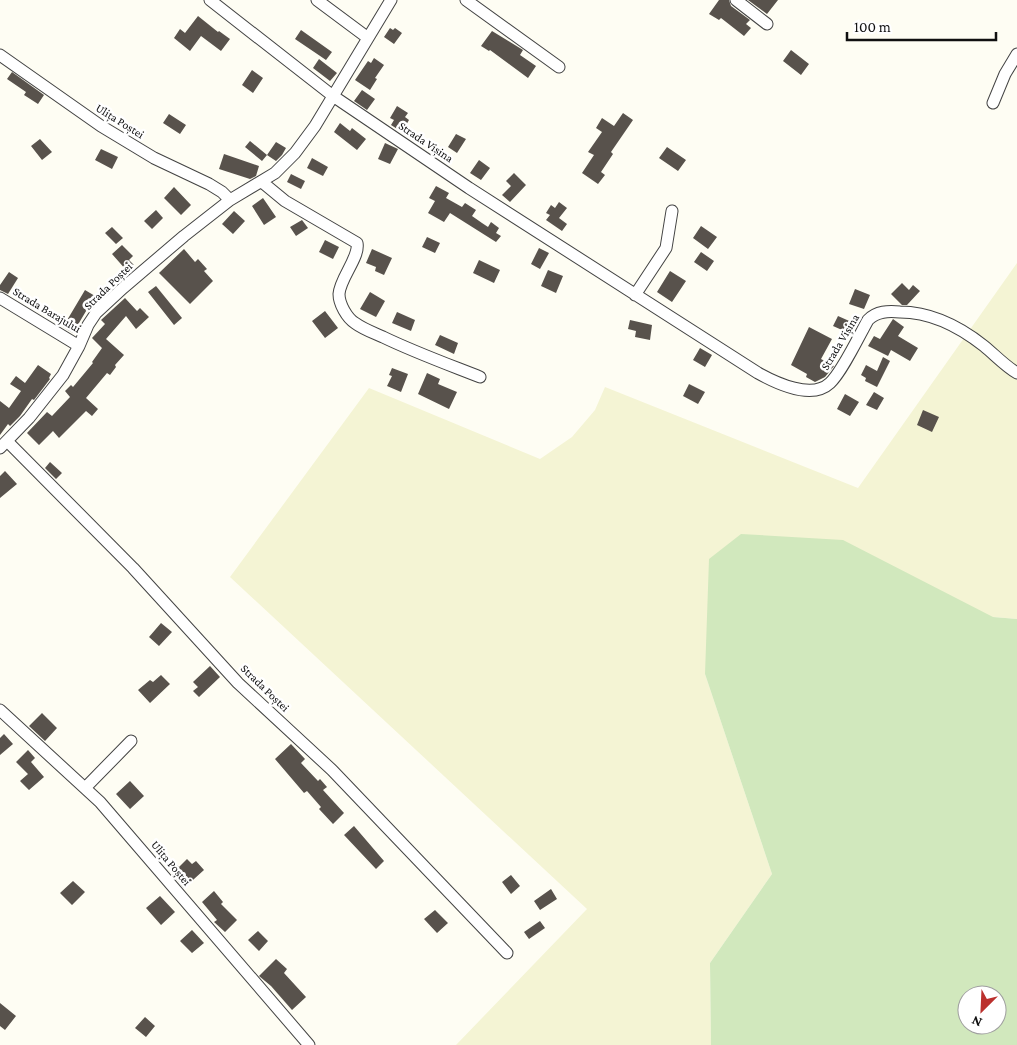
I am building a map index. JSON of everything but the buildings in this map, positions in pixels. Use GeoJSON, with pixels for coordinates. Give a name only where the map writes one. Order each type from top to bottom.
{"type":"FeatureCollection","features":[{"type":"Feature","properties":{"kind":"street","name":"Strada Vișina"},"geometry":{"type":"LineString","coordinates":[[210,0],[333,96],[469,188],[758,373],[782,385],[810,390],[819,389],[831,382],[868,320],[876,313],[891,311],[928,315],[954,326],[977,341],[1017,374]]}},
{"type":"Feature","properties":{"kind":"street"},"geometry":{"type":"LineString","coordinates":[[317,0],[368,38]]}},
{"type":"Feature","properties":{"kind":"street","name":"Strada Poștei"},"geometry":{"type":"LineString","coordinates":[[391,0],[315,126],[296,153],[275,173],[230,200],[184,236],[109,300],[96,313],[88,325],[64,375],[3,445],[133,568],[238,682],[332,770],[507,953]]}},
{"type":"Feature","properties":{"kind":"street"},"geometry":{"type":"LineString","coordinates":[[466,0],[560,67]]}},
{"type":"Feature","properties":{"kind":"street"},"geometry":{"type":"LineString","coordinates":[[736,0],[767,24]]}},
{"type":"Feature","properties":{"kind":"street"},"geometry":{"type":"LineString","coordinates":[[993,103],[1005,74],[1017,54]]}},
{"type":"Feature","properties":{"kind":"street","name":"Ulița Poștei"},"geometry":{"type":"LineString","coordinates":[[0,55],[100,126],[154,158],[209,184],[222,192],[230,200]]}},
{"type":"Feature","properties":{"kind":"street"},"geometry":{"type":"LineString","coordinates":[[262,182],[285,201],[357,243],[358,249],[339,294],[342,307],[348,317],[356,324],[398,344],[480,377]]}},
{"type":"Feature","properties":{"kind":"street"},"geometry":{"type":"LineString","coordinates":[[635,295],[666,248],[672,211]]}},
{"type":"Feature","properties":{"kind":"street","name":"Strada Barajului"},"geometry":{"type":"LineString","coordinates":[[0,298],[79,346]]}},
{"type":"Feature","properties":{"kind":"street","name":"Ulița Poștei"},"geometry":{"type":"LineString","coordinates":[[0,710],[100,802],[309,1045]]}},
{"type":"Feature","properties":{"kind":"street"},"geometry":{"type":"LineString","coordinates":[[85,788],[131,741]]}},
{"type":"Feature","properties":{"kind":"green space"},"geometry":{"type":"Polygon","coordinates":[[[1017,263],[1017,619],[993,617],[705,674],[772,874],[710,963],[711,1045],[456,1045],[587,909],[230,577],[369,388],[540,459],[572,437],[595,410],[605,387],[858,488],[1017,263]]]}},
{"type":"Feature","properties":{"kind":"green space"},"geometry":{"type":"Polygon","coordinates":[[[741,534],[843,540],[993,617],[1017,619],[1017,1045],[711,1045],[710,963],[772,874],[705,674],[709,559],[741,534]]]}}]}
